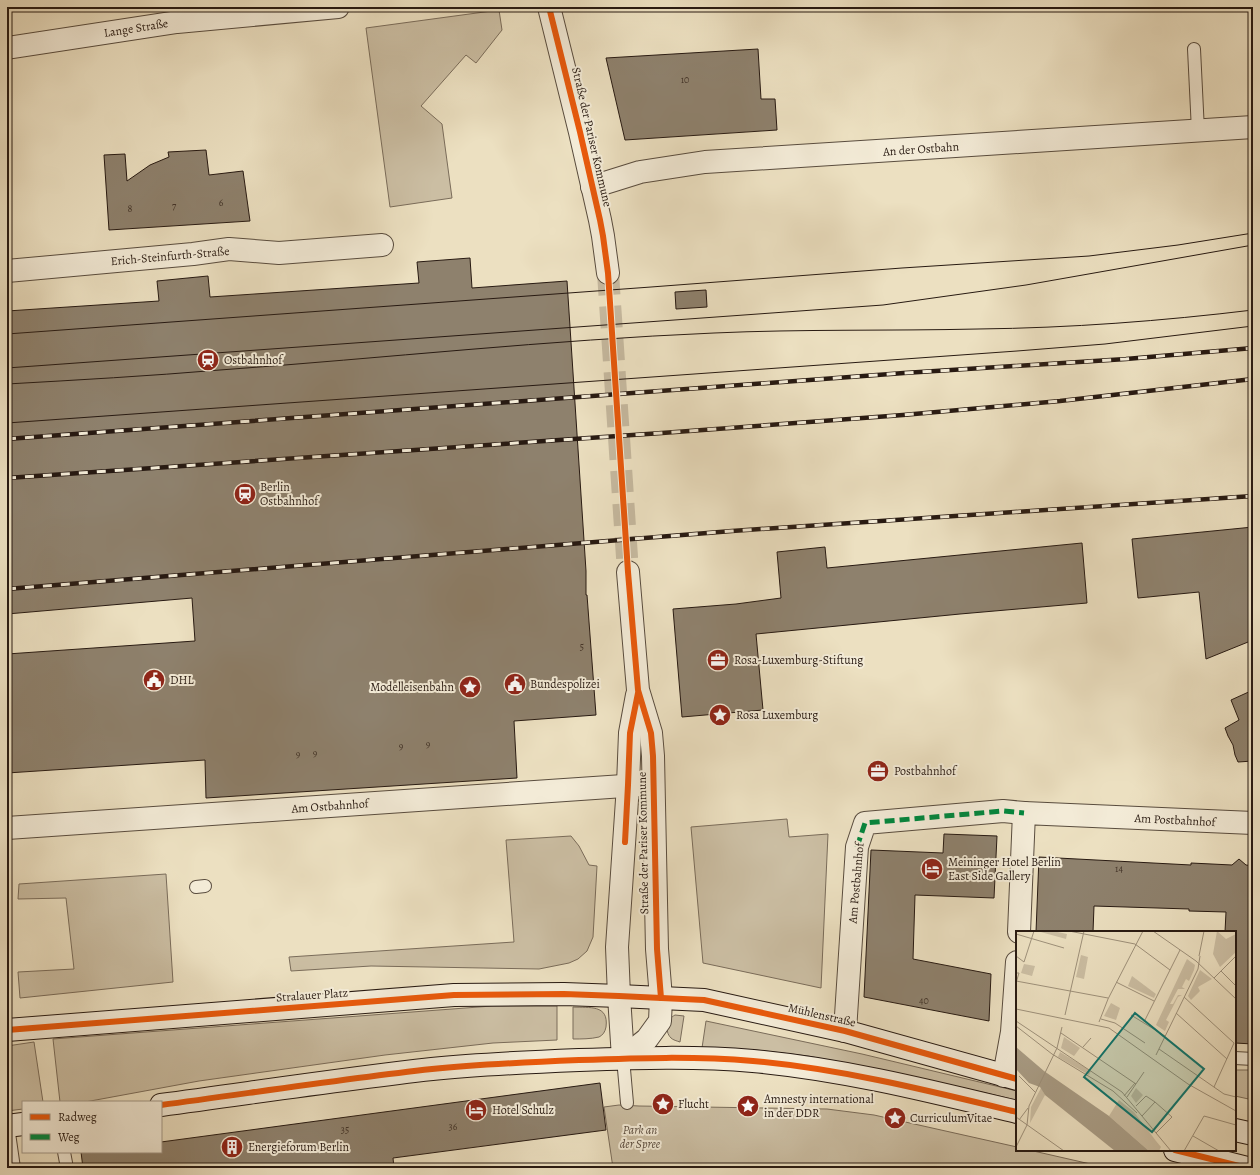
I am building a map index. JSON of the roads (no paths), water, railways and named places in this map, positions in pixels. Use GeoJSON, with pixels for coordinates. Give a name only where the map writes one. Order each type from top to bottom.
{"type":"FeatureCollection","features":[{"type":"Feature","properties":{"kind":"street","name":"Lange Straße"},"geometry":{"type":"LineString","coordinates":[[7,48],[176,15],[338,7]]}},
{"type":"Feature","properties":{"kind":"street","name":"Straße der Pariser Kommune"},"geometry":{"type":"LineString","coordinates":[[549,7],[603,236],[608,273]]}},
{"type":"Feature","properties":{"kind":"street","name":"An der Ostbahn"},"geometry":{"type":"LineString","coordinates":[[592,187],[640,172],[706,162],[1253,127]]}},
{"type":"Feature","properties":{"kind":"street","name":"Erich-Steinfurth-Straße"},"geometry":{"type":"LineString","coordinates":[[7,271],[229,250],[279,253],[382,245]]}},
{"type":"Feature","properties":{"kind":"street","name":"Straße der Pariser Kommune"},"geometry":{"type":"LineString","coordinates":[[624,1058],[647,1039],[660,1021],[661,998],[657,949],[653,756],[651,733],[638,690],[628,572]]}},
{"type":"Feature","properties":{"kind":"street","name":"Straße der Pariser Kommune"},"geometry":{"type":"LineString","coordinates":[[624,1058],[619,996],[618,947],[630,733],[638,690]]}},
{"type":"Feature","properties":{"kind":"street","name":"Am Ostbahnhof"},"geometry":{"type":"LineString","coordinates":[[7,828],[653,784]]}},
{"type":"Feature","properties":{"kind":"street","name":"Am Postbahnhof"},"geometry":{"type":"LineString","coordinates":[[845,1031],[857,847],[866,823],[1003,811],[1253,823]]}},
{"type":"Feature","properties":{"kind":"street"},"geometry":{"type":"LineString","coordinates":[[1019,931],[1024,813]]}},
{"type":"Feature","properties":{"kind":"street"},"geometry":{"type":"LineString","coordinates":[[1011,1077],[1012,1032],[1016,976]]}},
{"type":"Feature","properties":{"kind":"street","name":"Stralauer Platz"},"geometry":{"type":"LineString","coordinates":[[7,1030],[454,995],[564,994],[619,996]]}},
{"type":"Feature","properties":{"kind":"street","name":"Mühlenstraße"},"geometry":{"type":"LineString","coordinates":[[619,996],[704,1000],[845,1031],[1011,1077]]}},
{"type":"Feature","properties":{"kind":"street"},"geometry":{"type":"LineString","coordinates":[[162,1105],[431,1069],[624,1058],[693,1058],[753,1061],[851,1075],[904,1085],[1016,1112]]}},
{"type":"Feature","properties":{"kind":"street"},"geometry":{"type":"LineString","coordinates":[[1236,1130],[1253,1134]]}},
{"type":"Feature","properties":{"kind":"street"},"geometry":{"type":"LineString","coordinates":[[1179,1151],[1247,1168]]}},
{"type":"Feature","properties":{"kind":"lane"},"geometry":{"type":"LineString","coordinates":[[1194,49],[1198,131]]}},
{"type":"Feature","properties":{"kind":"lane"},"geometry":{"type":"LineString","coordinates":[[624,1058],[627,1103]]}},
{"type":"Feature","properties":{"kind":"lane"},"geometry":{"type":"LineString","coordinates":[[1236,1058],[1253,1058]]}},
{"type":"Feature","properties":{"kind":"lane"},"geometry":{"type":"LineString","coordinates":[[13,1125],[14,1168]]}},
{"type":"Feature","properties":{"kind":"lane"},"geometry":{"type":"LineString","coordinates":[[64,1153],[67,1168]]}},
{"type":"Feature","properties":{"kind":"tunnel"},"geometry":{"type":"LineString","coordinates":[[608,273],[628,572]]}},
{"type":"Feature","properties":{"kind":"tram line"},"geometry":{"type":"LineString","coordinates":[[7,334],[902,268],[1089,256],[1178,245],[1253,233]]}},
{"type":"Feature","properties":{"kind":"tram line"},"geometry":{"type":"LineString","coordinates":[[7,368],[883,305],[1026,285],[1253,245]]}},
{"type":"Feature","properties":{"kind":"tram line"},"geometry":{"type":"LineString","coordinates":[[7,384],[167,374],[652,336],[780,331],[945,330],[1047,327],[1150,321],[1253,310]]}},
{"type":"Feature","properties":{"kind":"tram line"},"geometry":{"type":"LineString","coordinates":[[7,423],[1017,351],[1105,344],[1253,326]]}},
{"type":"Feature","properties":{"kind":"railway"},"geometry":{"type":"LineString","coordinates":[[7,439],[904,373],[1126,359],[1253,348]]}},
{"type":"Feature","properties":{"kind":"railway"},"geometry":{"type":"LineString","coordinates":[[7,478],[903,415],[1060,401],[1253,379]]}},
{"type":"Feature","properties":{"kind":"railway"},"geometry":{"type":"LineString","coordinates":[[7,589],[732,531],[1253,496]]}},
{"type":"Feature","properties":{"kind":"place","name":"Ostbahnhof"},"geometry":{"type":"Point","coordinates":[208,360]}},
{"type":"Feature","properties":{"kind":"place","name":"Berlin Ostbahnhof"},"geometry":{"type":"Point","coordinates":[245,494]}},
{"type":"Feature","properties":{"kind":"place","name":"Rosa-Luxemburg-Stiftung"},"geometry":{"type":"Point","coordinates":[718,660]}},
{"type":"Feature","properties":{"kind":"place","name":"DHL"},"geometry":{"type":"Point","coordinates":[154,680]}},
{"type":"Feature","properties":{"kind":"place","name":"Bundespolizei"},"geometry":{"type":"Point","coordinates":[515,684]}},
{"type":"Feature","properties":{"kind":"place","name":"Modelleisenbahn"},"geometry":{"type":"Point","coordinates":[470,687]}},
{"type":"Feature","properties":{"kind":"place","name":"Rosa Luxemburg"},"geometry":{"type":"Point","coordinates":[720,715]}},
{"type":"Feature","properties":{"kind":"place","name":"Postbahnhof"},"geometry":{"type":"Point","coordinates":[878,771]}},
{"type":"Feature","properties":{"kind":"place","name":"Meininger Hotel Berlin East Side Gallery"},"geometry":{"type":"Point","coordinates":[932,869]}},
{"type":"Feature","properties":{"kind":"place","name":"Flucht"},"geometry":{"type":"Point","coordinates":[663,1104]}},
{"type":"Feature","properties":{"kind":"place","name":"Amnesty international in der DDR"},"geometry":{"type":"Point","coordinates":[748,1106]}},
{"type":"Feature","properties":{"kind":"place","name":"Hotel Schulz"},"geometry":{"type":"Point","coordinates":[476,1110]}},
{"type":"Feature","properties":{"kind":"place","name":"CurriculumVitae"},"geometry":{"type":"Point","coordinates":[895,1118]}},
{"type":"Feature","properties":{"kind":"place","name":"Energieforum Berlin"},"geometry":{"type":"Point","coordinates":[232,1147]}},
{"type":"Feature","properties":{"kind":"park label","name":"Park an der Spree"},"geometry":{"type":"Point","coordinates":[640,1137]}}]}
